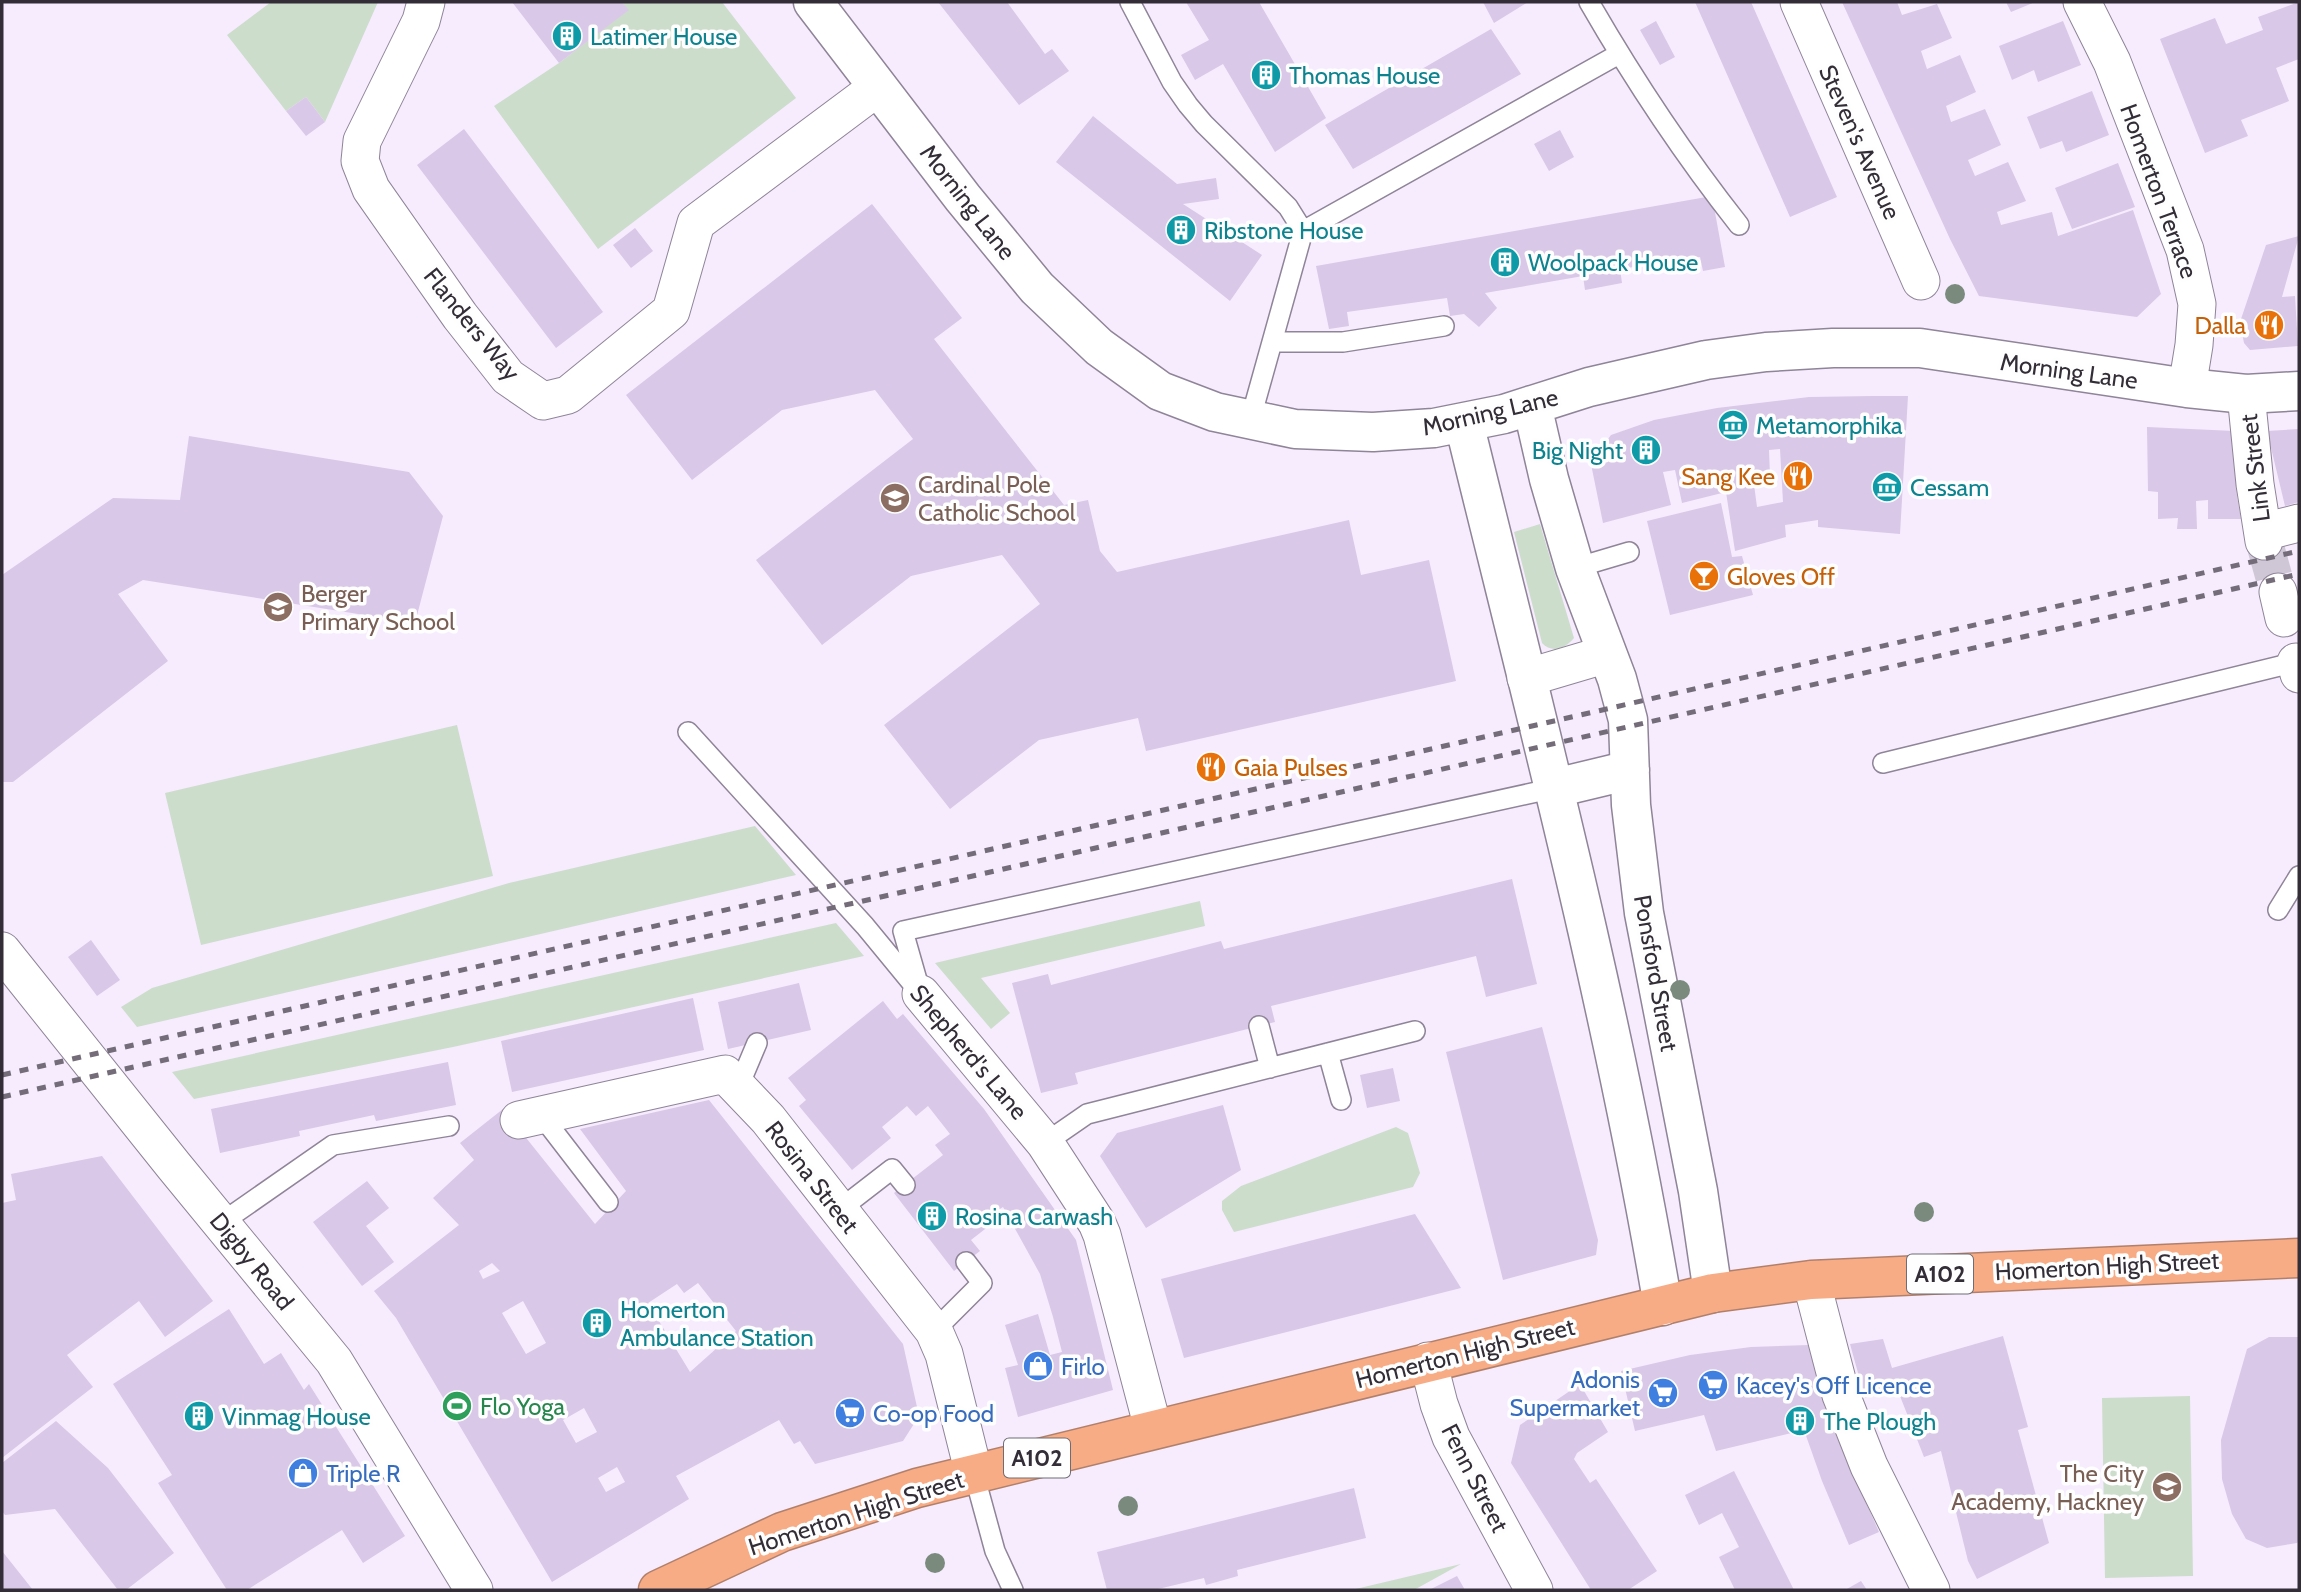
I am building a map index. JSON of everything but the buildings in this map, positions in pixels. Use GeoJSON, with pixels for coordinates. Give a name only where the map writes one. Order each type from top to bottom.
{"type":"FeatureCollection","features":[{"type":"Feature","properties":{"kind":"highway","name":"Homerton High Street"},"geometry":{"type":"LineString","coordinates":[[658,1590],[782,1532],[917,1488],[1153,1428],[1713,1293],[1811,1280],[2299,1258]]}},
{"type":"Feature","properties":{"kind":"main road","name":"Morning Lane"},"geometry":{"type":"LineString","coordinates":[[813,2],[963,198],[1037,288],[1099,347],[1160,391],[1215,412],[1295,429],[1402,431],[1464,423],[1588,387],[1706,360],[1766,352],[1833,348],[1920,348],[2186,388],[2246,394],[2299,391]]}},
{"type":"Feature","properties":{"kind":"main road","name":"Ponsford Street"},"geometry":{"type":"LineString","coordinates":[[1532,405],[1574,568],[1617,679],[1628,720],[1630,770],[1644,913],[1700,1204],[1713,1293]]}},
{"type":"Feature","properties":{"kind":"main road"},"geometry":{"type":"LineString","coordinates":[[1464,423],[1555,788],[1647,1214],[1662,1306]]}},
{"type":"Feature","properties":{"kind":"main road"},"geometry":{"type":"LineString","coordinates":[[1555,788],[1630,770]]}},
{"type":"Feature","properties":{"kind":"street","name":"Flanders Way"},"geometry":{"type":"LineString","coordinates":[[426,2],[421,21],[362,141],[360,161],[371,189],[460,316],[508,377],[543,401],[568,395],[671,311],[696,223],[878,87]]}},
{"type":"Feature","properties":{"kind":"street","name":"Steven's Avenue"},"geometry":{"type":"LineString","coordinates":[[1799,2],[1921,281]]}},
{"type":"Feature","properties":{"kind":"street","name":"Homerton Terrace"},"geometry":{"type":"LineString","coordinates":[[2082,2],[2112,62],[2185,250],[2197,304],[2194,345],[2186,388]]}},
{"type":"Feature","properties":{"kind":"street","name":"Link Street"},"geometry":{"type":"LineString","coordinates":[[2246,394],[2255,484],[2264,536],[2299,523]]}},
{"type":"Feature","properties":{"kind":"street"},"geometry":{"type":"LineString","coordinates":[[1526,678],[1607,654]]}},
{"type":"Feature","properties":{"kind":"street","name":"Digby Road"},"geometry":{"type":"LineString","coordinates":[[2,950],[334,1361],[474,1590]]}},
{"type":"Feature","properties":{"kind":"street","name":"Shepherd's Lane"},"geometry":{"type":"LineString","coordinates":[[921,994],[1045,1143],[1097,1223],[1153,1428]]}},
{"type":"Feature","properties":{"kind":"street","name":"Rosina Street"},"geometry":{"type":"LineString","coordinates":[[530,1118],[725,1074],[768,1119],[934,1331],[944,1354],[974,1474]]}},
{"type":"Feature","properties":{"kind":"street"},"geometry":{"type":"LineString","coordinates":[[1811,1280],[1841,1395],[1869,1466],[1931,1590]]}},
{"type":"Feature","properties":{"kind":"street","name":"Fenn Street"},"geometry":{"type":"LineString","coordinates":[[1428,1362],[1451,1437],[1534,1590]]}},
{"type":"Feature","properties":{"kind":"lane"},"geometry":{"type":"LineString","coordinates":[[1130,2],[1172,82],[1188,105],[1203,124],[1288,207],[1303,230]]}},
{"type":"Feature","properties":{"kind":"lane"},"geometry":{"type":"LineString","coordinates":[[1590,2],[1619,54],[1702,178],[1739,225]]}},
{"type":"Feature","properties":{"kind":"lane"},"geometry":{"type":"LineString","coordinates":[[1250,421],[1303,230],[1619,54]]}},
{"type":"Feature","properties":{"kind":"lane"},"geometry":{"type":"LineString","coordinates":[[1272,342],[1343,342],[1444,326]]}},
{"type":"Feature","properties":{"kind":"lane"},"geometry":{"type":"LineString","coordinates":[[1574,568],[1629,552]]}},
{"type":"Feature","properties":{"kind":"lane"},"geometry":{"type":"LineString","coordinates":[[1883,763],[2298,668]]}},
{"type":"Feature","properties":{"kind":"lane","name":"Shepherd's Lane"},"geometry":{"type":"LineString","coordinates":[[688,732],[865,926],[921,994]]}},
{"type":"Feature","properties":{"kind":"lane"},"geometry":{"type":"LineString","coordinates":[[921,994],[903,931],[1555,788]]}},
{"type":"Feature","properties":{"kind":"lane"},"geometry":{"type":"LineString","coordinates":[[2278,910],[2299,876]]}},
{"type":"Feature","properties":{"kind":"lane"},"geometry":{"type":"LineString","coordinates":[[1259,1026],[1270,1068]]}},
{"type":"Feature","properties":{"kind":"lane"},"geometry":{"type":"LineString","coordinates":[[1045,1143],[1087,1114],[1415,1031]]}},
{"type":"Feature","properties":{"kind":"lane"},"geometry":{"type":"LineString","coordinates":[[738,1088],[757,1043]]}},
{"type":"Feature","properties":{"kind":"lane"},"geometry":{"type":"LineString","coordinates":[[1328,1053],[1341,1100]]}},
{"type":"Feature","properties":{"kind":"lane"},"geometry":{"type":"LineString","coordinates":[[530,1118],[608,1202]]}},
{"type":"Feature","properties":{"kind":"lane"},"geometry":{"type":"LineString","coordinates":[[221,1223],[333,1145],[449,1126]]}},
{"type":"Feature","properties":{"kind":"lane"},"geometry":{"type":"LineString","coordinates":[[839,1210],[892,1168],[905,1185]]}},
{"type":"Feature","properties":{"kind":"lane"},"geometry":{"type":"LineString","coordinates":[[934,1331],[982,1283],[966,1262]]}},
{"type":"Feature","properties":{"kind":"lane"},"geometry":{"type":"LineString","coordinates":[[974,1474],[995,1551],[1013,1590]]}},
{"type":"Feature","properties":{"kind":"green space"},"geometry":{"type":"Polygon","coordinates":[[[271,2],[378,2],[325,122],[306,97],[286,111],[227,35],[271,2]]]}},
{"type":"Feature","properties":{"kind":"green space"},"geometry":{"type":"Polygon","coordinates":[[[622,2],[722,2],[796,98],[598,249],[494,106],[559,63],[628,10],[622,2]]]}},
{"type":"Feature","properties":{"kind":"green space"},"geometry":{"type":"Polygon","coordinates":[[[1540,524],[1574,638],[1567,645],[1554,649],[1542,643],[1514,532],[1540,524]]]}},
{"type":"Feature","properties":{"kind":"green space"},"geometry":{"type":"Polygon","coordinates":[[[457,725],[493,876],[201,945],[165,793],[457,725]]]}},
{"type":"Feature","properties":{"kind":"green space"},"geometry":{"type":"Polygon","coordinates":[[[755,826],[796,875],[137,1027],[121,1007],[152,988],[509,883],[755,826]]]}},
{"type":"Feature","properties":{"kind":"green space"},"geometry":{"type":"Polygon","coordinates":[[[1200,901],[1205,926],[981,978],[1010,1013],[991,1029],[935,963],[1200,901]]]}},
{"type":"Feature","properties":{"kind":"green space"},"geometry":{"type":"Polygon","coordinates":[[[836,923],[864,956],[453,1047],[194,1099],[172,1072],[836,923]]]}},
{"type":"Feature","properties":{"kind":"green space"},"geometry":{"type":"Polygon","coordinates":[[[1396,1127],[1408,1133],[1420,1173],[1413,1187],[1234,1232],[1222,1210],[1222,1201],[1241,1186],[1396,1127]]]}},
{"type":"Feature","properties":{"kind":"green space"},"geometry":{"type":"Polygon","coordinates":[[[2190,1396],[2193,1576],[2105,1578],[2102,1398],[2190,1396]]]}},
{"type":"Feature","properties":{"kind":"green space"},"geometry":{"type":"Polygon","coordinates":[[[1461,1564],[1414,1590],[1351,1590],[1364,1587],[1461,1564]]]}},
{"type":"Feature","properties":{"kind":"tunnel"},"geometry":{"type":"LineString","coordinates":[[2264,541],[2278,592]]}},
{"type":"Feature","properties":{"kind":"railway"},"geometry":{"type":"LineString","coordinates":[[2,1075],[2299,551]]}},
{"type":"Feature","properties":{"kind":"railway"},"geometry":{"type":"LineString","coordinates":[[2,1097],[2299,574]]}},
{"type":"Feature","properties":{"kind":"place","name":"Latimer House"},"geometry":{"type":"Point","coordinates":[567,36]}},
{"type":"Feature","properties":{"kind":"place","name":"Thomas House"},"geometry":{"type":"Point","coordinates":[1266,75]}},
{"type":"Feature","properties":{"kind":"place","name":"Ribstone House"},"geometry":{"type":"Point","coordinates":[1181,230]}},
{"type":"Feature","properties":{"kind":"place","name":"Woolpack House"},"geometry":{"type":"Point","coordinates":[1505,262]}},
{"type":"Feature","properties":{"kind":"place","name":"Dalla"},"geometry":{"type":"Point","coordinates":[2269,325]}},
{"type":"Feature","properties":{"kind":"place","name":"Metamorphika"},"geometry":{"type":"Point","coordinates":[1733,425]}},
{"type":"Feature","properties":{"kind":"place","name":"Big Night"},"geometry":{"type":"Point","coordinates":[1646,450]}},
{"type":"Feature","properties":{"kind":"place","name":"Sang Kee"},"geometry":{"type":"Point","coordinates":[1798,476]}},
{"type":"Feature","properties":{"kind":"place","name":"Cessam"},"geometry":{"type":"Point","coordinates":[1887,487]}},
{"type":"Feature","properties":{"kind":"place","name":"Cardinal Pole Catholic School"},"geometry":{"type":"Point","coordinates":[895,498]}},
{"type":"Feature","properties":{"kind":"place","name":"Gloves Off"},"geometry":{"type":"Point","coordinates":[1704,576]}},
{"type":"Feature","properties":{"kind":"place","name":"Berger Primary School"},"geometry":{"type":"Point","coordinates":[278,607]}},
{"type":"Feature","properties":{"kind":"place","name":"Gaia Pulses"},"geometry":{"type":"Point","coordinates":[1211,767]}},
{"type":"Feature","properties":{"kind":"place","name":"Rosina Carwash"},"geometry":{"type":"Point","coordinates":[932,1216]}},
{"type":"Feature","properties":{"kind":"place","name":"Homerton Ambulance Station"},"geometry":{"type":"Point","coordinates":[597,1323]}},
{"type":"Feature","properties":{"kind":"place","name":"Firlo"},"geometry":{"type":"Point","coordinates":[1038,1366]}},
{"type":"Feature","properties":{"kind":"place","name":"Kacey's Off Licence"},"geometry":{"type":"Point","coordinates":[1713,1385]}},
{"type":"Feature","properties":{"kind":"place","name":"Adonis Supermarket"},"geometry":{"type":"Point","coordinates":[1663,1393]}},
{"type":"Feature","properties":{"kind":"place","name":"Flo Yoga"},"geometry":{"type":"Point","coordinates":[457,1406]}},
{"type":"Feature","properties":{"kind":"place","name":"Co-op Food"},"geometry":{"type":"Point","coordinates":[850,1413]}},
{"type":"Feature","properties":{"kind":"place","name":"Vinmag House"},"geometry":{"type":"Point","coordinates":[199,1416]}},
{"type":"Feature","properties":{"kind":"place","name":"The Plough"},"geometry":{"type":"Point","coordinates":[1800,1421]}},
{"type":"Feature","properties":{"kind":"place","name":"Triple R"},"geometry":{"type":"Point","coordinates":[303,1473]}},
{"type":"Feature","properties":{"kind":"place","name":"The City Academy, Hackney"},"geometry":{"type":"Point","coordinates":[2167,1487]}}]}
